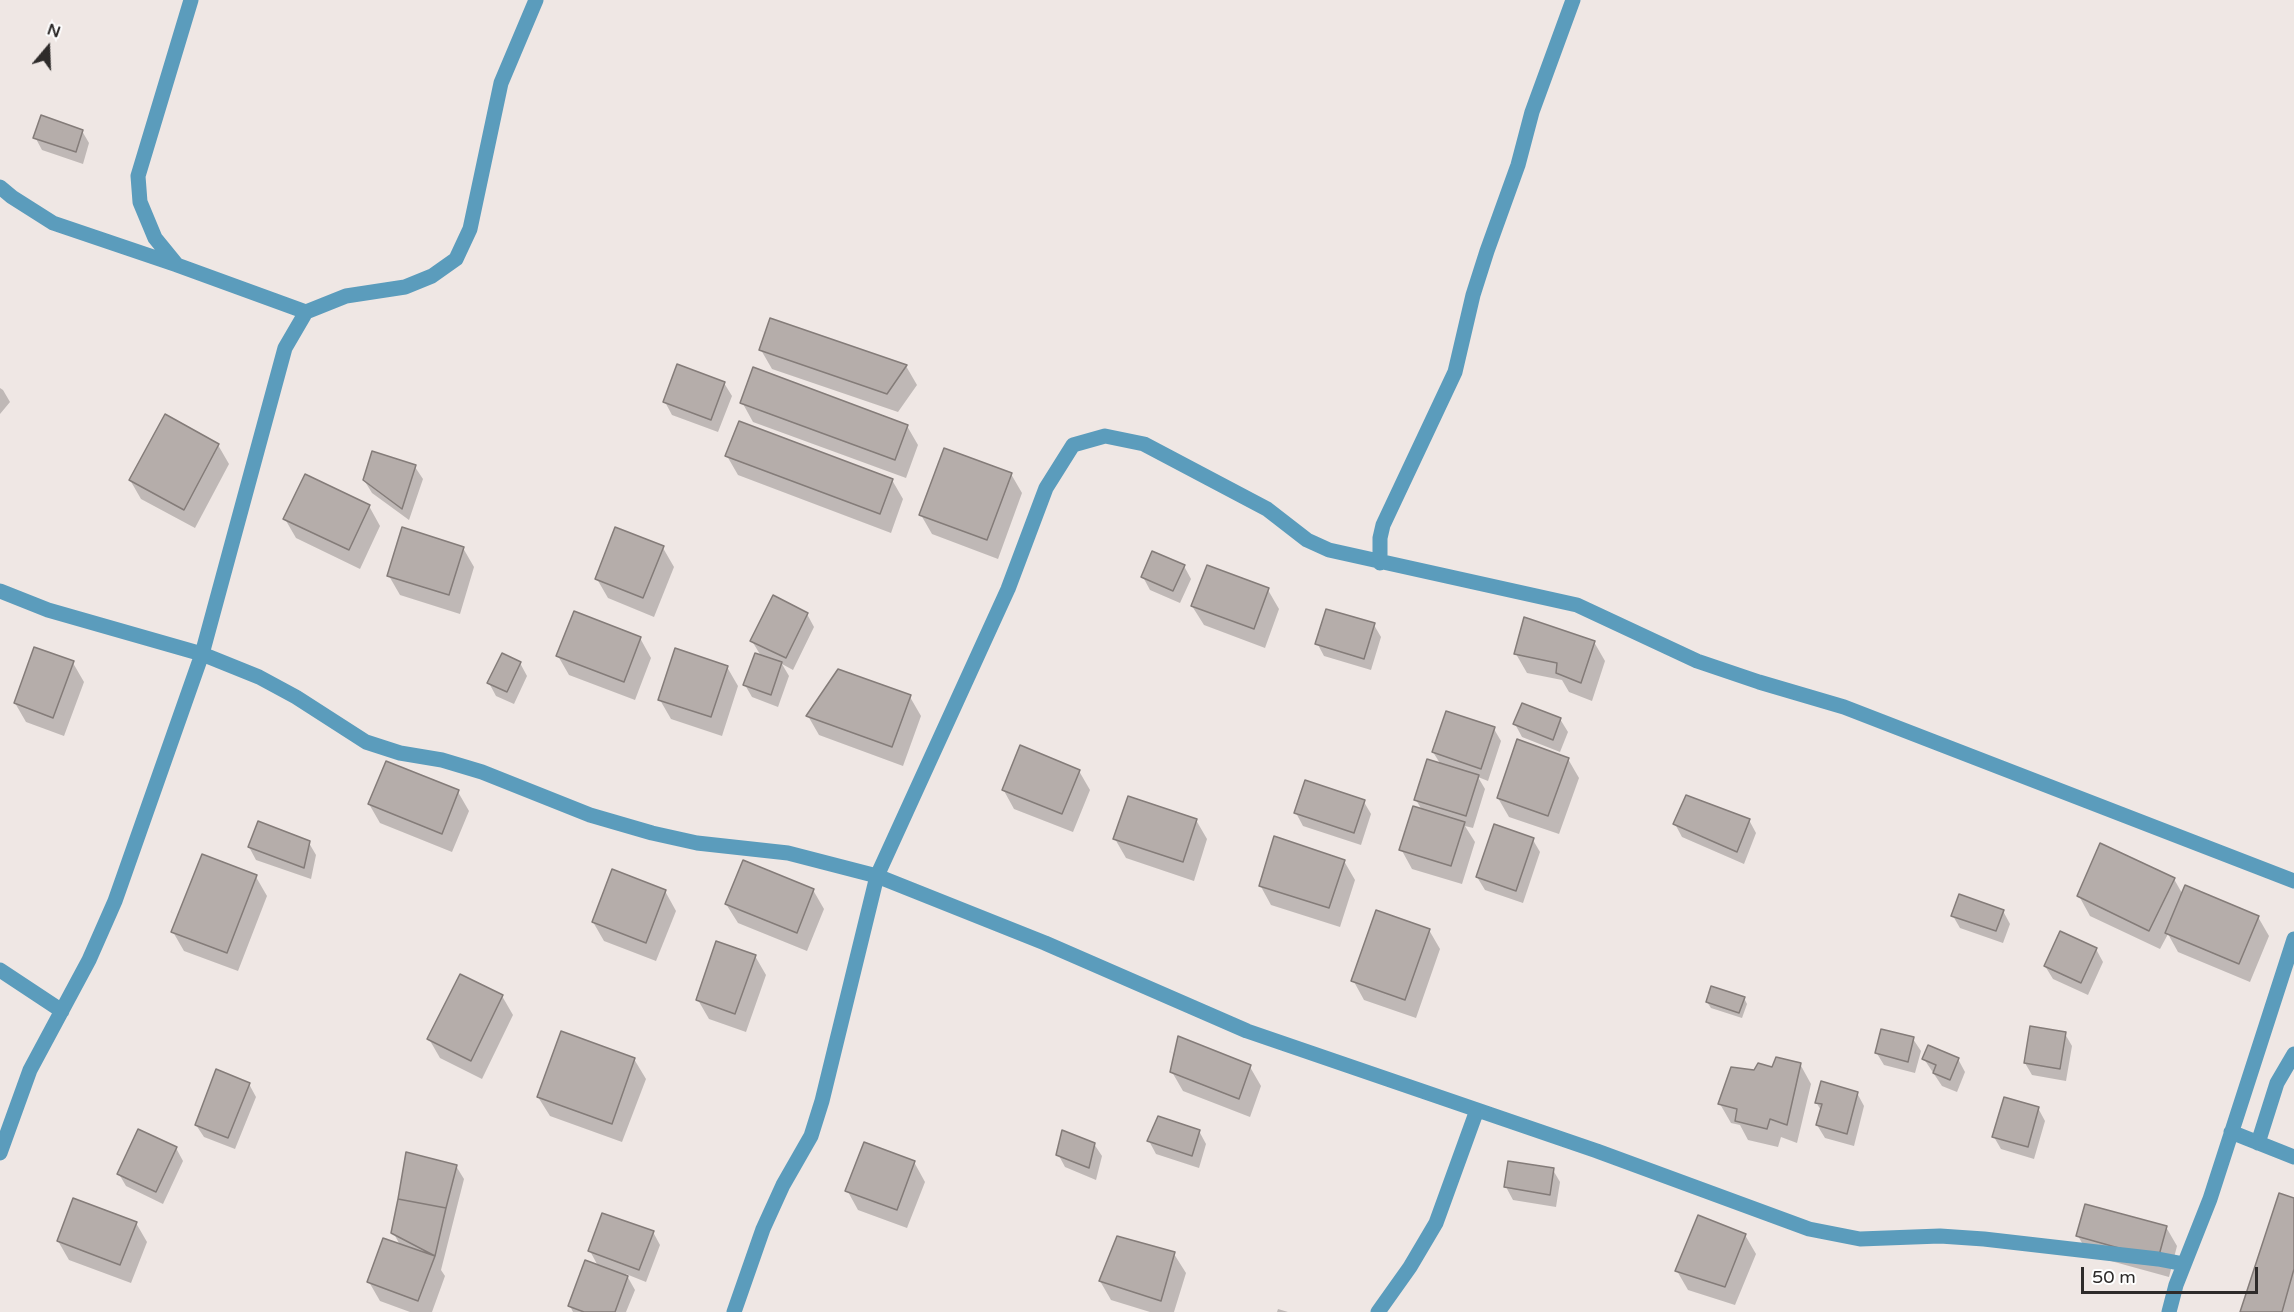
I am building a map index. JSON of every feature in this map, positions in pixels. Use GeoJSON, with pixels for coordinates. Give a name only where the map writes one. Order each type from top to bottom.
{"type":"FeatureCollection","features":[{"type":"Feature","properties":{"kind":"street"},"geometry":{"type":"LineString","coordinates":[[177,265],[156,238],[140,202],[138,176],[191,0]]}},
{"type":"Feature","properties":{"kind":"street"},"geometry":{"type":"LineString","coordinates":[[0,1153],[30,1070],[89,960],[115,901],[202,654],[285,348],[306,312],[346,296],[405,287],[432,276],[456,260],[470,229],[501,83],[536,0]]}},
{"type":"Feature","properties":{"kind":"street"},"geometry":{"type":"LineString","coordinates":[[1380,563],[1380,538],[1383,525],[1455,372],[1473,295],[1518,165],[1532,112],[1573,0]]}},
{"type":"Feature","properties":{"kind":"street"},"geometry":{"type":"LineString","coordinates":[[0,186],[12,197],[53,223],[306,312]]}},
{"type":"Feature","properties":{"kind":"street"},"geometry":{"type":"LineString","coordinates":[[734,1312],[763,1228],[783,1185],[811,1136],[822,1101],[877,876],[1008,589],[1046,488],[1073,445],[1105,436],[1144,444],[1267,509],[1307,540],[1329,550],[1577,606],[1697,661],[1844,707],[2294,881]]}},
{"type":"Feature","properties":{"kind":"street"},"geometry":{"type":"LineString","coordinates":[[0,591],[48,610],[202,654],[259,676],[366,742],[400,753],[442,760],[472,769],[590,815],[697,843],[788,853],[877,876],[1045,943],[1247,1031],[1597,1151],[1809,1229],[1860,1239],[1940,1236],[1984,1239],[2158,1258],[2184,1264]]}},
{"type":"Feature","properties":{"kind":"street"},"geometry":{"type":"LineString","coordinates":[[2169,1312],[2184,1264],[2210,1199],[2294,939]]}},
{"type":"Feature","properties":{"kind":"street"},"geometry":{"type":"LineString","coordinates":[[0,970],[62,1011]]}},
{"type":"Feature","properties":{"kind":"street"},"geometry":{"type":"LineString","coordinates":[[2258,1143],[2277,1083],[2294,1054]]}},
{"type":"Feature","properties":{"kind":"street"},"geometry":{"type":"LineString","coordinates":[[1378,1312],[1410,1267],[1436,1223],[1478,1110]]}},
{"type":"Feature","properties":{"kind":"street"},"geometry":{"type":"LineString","coordinates":[[2231,1132],[2294,1157]]}},
{"type":"Feature","properties":{"kind":"building"},"geometry":{"type":"Polygon","coordinates":[[[41,115],[83,130],[76,152],[33,138],[41,115]]]}},
{"type":"Feature","properties":{"kind":"building"},"geometry":{"type":"Polygon","coordinates":[[[770,318],[907,365],[887,394],[759,350],[770,318]]]}},
{"type":"Feature","properties":{"kind":"building"},"geometry":{"type":"Polygon","coordinates":[[[677,364],[725,382],[711,420],[663,402],[677,364]]]}},
{"type":"Feature","properties":{"kind":"building"},"geometry":{"type":"Polygon","coordinates":[[[753,367],[908,425],[895,460],[740,403],[753,367]]]}},
{"type":"Feature","properties":{"kind":"building"},"geometry":{"type":"Polygon","coordinates":[[[165,414],[219,444],[184,510],[129,480],[165,414]]]}},
{"type":"Feature","properties":{"kind":"building"},"geometry":{"type":"Polygon","coordinates":[[[739,421],[893,479],[880,514],[725,456],[739,421]]]}},
{"type":"Feature","properties":{"kind":"building"},"geometry":{"type":"Polygon","coordinates":[[[944,448],[1012,473],[987,540],[919,515],[944,448]]]}},
{"type":"Feature","properties":{"kind":"building"},"geometry":{"type":"Polygon","coordinates":[[[372,451],[416,465],[402,509],[363,480],[372,451]]]}},
{"type":"Feature","properties":{"kind":"building"},"geometry":{"type":"Polygon","coordinates":[[[305,474],[370,505],[349,550],[283,519],[305,474]]]}},
{"type":"Feature","properties":{"kind":"building"},"geometry":{"type":"Polygon","coordinates":[[[402,527],[464,547],[449,595],[387,576],[402,527]]]}},
{"type":"Feature","properties":{"kind":"building"},"geometry":{"type":"Polygon","coordinates":[[[615,527],[664,546],[643,598],[595,579],[615,527]]]}},
{"type":"Feature","properties":{"kind":"building"},"geometry":{"type":"Polygon","coordinates":[[[1152,551],[1185,565],[1173,591],[1141,577],[1152,551]]]}},
{"type":"Feature","properties":{"kind":"building"},"geometry":{"type":"Polygon","coordinates":[[[1207,565],[1269,588],[1254,629],[1191,606],[1207,565]]]}},
{"type":"Feature","properties":{"kind":"building"},"geometry":{"type":"Polygon","coordinates":[[[773,595],[808,613],[786,658],[750,641],[773,595]]]}},
{"type":"Feature","properties":{"kind":"building"},"geometry":{"type":"Polygon","coordinates":[[[1326,609],[1375,623],[1364,659],[1315,644],[1326,609]]]}},
{"type":"Feature","properties":{"kind":"building"},"geometry":{"type":"Polygon","coordinates":[[[574,611],[641,637],[624,682],[556,656],[574,611]]]}},
{"type":"Feature","properties":{"kind":"building"},"geometry":{"type":"Polygon","coordinates":[[[1524,617],[1595,641],[1581,683],[1556,673],[1557,663],[1514,654],[1524,617]]]}},
{"type":"Feature","properties":{"kind":"building"},"geometry":{"type":"Polygon","coordinates":[[[34,647],[74,661],[53,718],[14,703],[34,647]]]}},
{"type":"Feature","properties":{"kind":"building"},"geometry":{"type":"Polygon","coordinates":[[[675,648],[728,666],[711,717],[658,700],[675,648]]]}},
{"type":"Feature","properties":{"kind":"building"},"geometry":{"type":"Polygon","coordinates":[[[502,653],[521,662],[507,692],[487,683],[502,653]]]}},
{"type":"Feature","properties":{"kind":"building"},"geometry":{"type":"Polygon","coordinates":[[[755,653],[782,662],[771,695],[743,685],[755,653]]]}},
{"type":"Feature","properties":{"kind":"building"},"geometry":{"type":"Polygon","coordinates":[[[838,669],[911,695],[892,747],[806,716],[838,669]]]}},
{"type":"Feature","properties":{"kind":"building"},"geometry":{"type":"Polygon","coordinates":[[[1522,703],[1561,718],[1553,740],[1513,724],[1522,703]]]}},
{"type":"Feature","properties":{"kind":"building"},"geometry":{"type":"Polygon","coordinates":[[[1446,711],[1495,727],[1481,769],[1432,752],[1446,711]]]}},
{"type":"Feature","properties":{"kind":"building"},"geometry":{"type":"Polygon","coordinates":[[[1517,739],[1569,758],[1548,816],[1497,798],[1517,739]]]}},
{"type":"Feature","properties":{"kind":"building"},"geometry":{"type":"Polygon","coordinates":[[[1020,745],[1080,770],[1062,814],[1002,790],[1020,745]]]}},
{"type":"Feature","properties":{"kind":"building"},"geometry":{"type":"Polygon","coordinates":[[[1427,759],[1479,775],[1466,816],[1414,800],[1427,759]]]}},
{"type":"Feature","properties":{"kind":"building"},"geometry":{"type":"Polygon","coordinates":[[[386,761],[459,790],[442,834],[368,804],[386,761]]]}},
{"type":"Feature","properties":{"kind":"building"},"geometry":{"type":"Polygon","coordinates":[[[1305,780],[1365,800],[1354,833],[1294,813],[1305,780]]]}},
{"type":"Feature","properties":{"kind":"building"},"geometry":{"type":"Polygon","coordinates":[[[1686,795],[1750,819],[1737,852],[1673,824],[1686,795]]]}},
{"type":"Feature","properties":{"kind":"building"},"geometry":{"type":"Polygon","coordinates":[[[1128,796],[1197,819],[1183,862],[1113,839],[1128,796]]]}},
{"type":"Feature","properties":{"kind":"building"},"geometry":{"type":"Polygon","coordinates":[[[1413,806],[1465,822],[1451,866],[1399,850],[1413,806]]]}},
{"type":"Feature","properties":{"kind":"building"},"geometry":{"type":"Polygon","coordinates":[[[258,821],[310,841],[304,868],[248,847],[258,821]]]}},
{"type":"Feature","properties":{"kind":"building"},"geometry":{"type":"Polygon","coordinates":[[[1494,824],[1534,838],[1516,891],[1476,877],[1494,824]]]}},
{"type":"Feature","properties":{"kind":"building"},"geometry":{"type":"Polygon","coordinates":[[[1274,836],[1345,860],[1329,908],[1259,886],[1274,836]]]}},
{"type":"Feature","properties":{"kind":"building"},"geometry":{"type":"Polygon","coordinates":[[[2100,843],[2175,878],[2149,931],[2077,896],[2100,843]]]}},
{"type":"Feature","properties":{"kind":"building"},"geometry":{"type":"Polygon","coordinates":[[[202,854],[257,875],[227,953],[171,932],[202,854]]]}},
{"type":"Feature","properties":{"kind":"building"},"geometry":{"type":"Polygon","coordinates":[[[743,860],[814,889],[797,933],[725,904],[743,860]]]}},
{"type":"Feature","properties":{"kind":"building"},"geometry":{"type":"Polygon","coordinates":[[[612,869],[666,890],[646,943],[592,922],[612,869]]]}},
{"type":"Feature","properties":{"kind":"building"},"geometry":{"type":"Polygon","coordinates":[[[2185,885],[2259,916],[2239,964],[2165,933],[2185,885]]]}},
{"type":"Feature","properties":{"kind":"building"},"geometry":{"type":"Polygon","coordinates":[[[1959,894],[2004,910],[1996,931],[1951,916],[1959,894]]]}},
{"type":"Feature","properties":{"kind":"building"},"geometry":{"type":"Polygon","coordinates":[[[1376,910],[1430,929],[1405,1000],[1351,981],[1376,910]]]}},
{"type":"Feature","properties":{"kind":"building"},"geometry":{"type":"Polygon","coordinates":[[[2060,931],[2097,948],[2081,983],[2044,966],[2060,931]]]}},
{"type":"Feature","properties":{"kind":"building"},"geometry":{"type":"Polygon","coordinates":[[[716,941],[756,955],[735,1014],[696,1000],[716,941]]]}},
{"type":"Feature","properties":{"kind":"building"},"geometry":{"type":"Polygon","coordinates":[[[460,974],[503,995],[471,1061],[427,1039],[460,974]]]}},
{"type":"Feature","properties":{"kind":"building"},"geometry":{"type":"Polygon","coordinates":[[[1711,986],[1745,997],[1739,1013],[1706,1002],[1711,986]]]}},
{"type":"Feature","properties":{"kind":"building"},"geometry":{"type":"Polygon","coordinates":[[[2030,1026],[2066,1032],[2060,1069],[2024,1063],[2030,1026]]]}},
{"type":"Feature","properties":{"kind":"building"},"geometry":{"type":"Polygon","coordinates":[[[1881,1029],[1914,1037],[1908,1062],[1875,1053],[1881,1029]]]}},
{"type":"Feature","properties":{"kind":"building"},"geometry":{"type":"Polygon","coordinates":[[[561,1031],[635,1058],[612,1124],[537,1097],[561,1031]]]}},
{"type":"Feature","properties":{"kind":"building"},"geometry":{"type":"Polygon","coordinates":[[[1178,1036],[1251,1065],[1239,1099],[1170,1072],[1178,1036]]]}},
{"type":"Feature","properties":{"kind":"building"},"geometry":{"type":"Polygon","coordinates":[[[1928,1045],[1959,1058],[1950,1080],[1933,1073],[1936,1065],[1922,1059],[1928,1045]]]}},
{"type":"Feature","properties":{"kind":"building"},"geometry":{"type":"Polygon","coordinates":[[[1776,1057],[1801,1063],[1787,1125],[1770,1119],[1767,1129],[1735,1121],[1737,1109],[1718,1104],[1731,1067],[1754,1070],[1758,1063],[1772,1067],[1776,1057]]]}},
{"type":"Feature","properties":{"kind":"building"},"geometry":{"type":"Polygon","coordinates":[[[216,1069],[250,1083],[228,1138],[195,1125],[216,1069]]]}},
{"type":"Feature","properties":{"kind":"building"},"geometry":{"type":"Polygon","coordinates":[[[1821,1081],[1858,1092],[1847,1134],[1816,1125],[1822,1104],[1815,1103],[1821,1081]]]}},
{"type":"Feature","properties":{"kind":"building"},"geometry":{"type":"Polygon","coordinates":[[[2004,1097],[2039,1107],[2028,1147],[1992,1137],[2004,1097]]]}},
{"type":"Feature","properties":{"kind":"building"},"geometry":{"type":"Polygon","coordinates":[[[1158,1116],[1200,1130],[1192,1156],[1147,1141],[1158,1116]]]}},
{"type":"Feature","properties":{"kind":"building"},"geometry":{"type":"Polygon","coordinates":[[[138,1129],[177,1147],[156,1192],[117,1174],[138,1129]]]}},
{"type":"Feature","properties":{"kind":"building"},"geometry":{"type":"Polygon","coordinates":[[[1062,1130],[1095,1143],[1089,1168],[1056,1155],[1062,1130]]]}},
{"type":"Feature","properties":{"kind":"building"},"geometry":{"type":"Polygon","coordinates":[[[864,1142],[915,1161],[897,1210],[845,1191],[864,1142]]]}},
{"type":"Feature","properties":{"kind":"building"},"geometry":{"type":"Polygon","coordinates":[[[406,1152],[457,1165],[446,1208],[398,1199],[406,1152]]]}},
{"type":"Feature","properties":{"kind":"building"},"geometry":{"type":"Polygon","coordinates":[[[1508,1161],[1554,1168],[1550,1195],[1504,1187],[1508,1161]]]}},
{"type":"Feature","properties":{"kind":"building"},"geometry":{"type":"Polygon","coordinates":[[[2279,1193],[2294,1198],[2294,1269],[2282,1312],[2240,1312],[2279,1193]]]}},
{"type":"Feature","properties":{"kind":"building"},"geometry":{"type":"Polygon","coordinates":[[[73,1198],[137,1222],[120,1265],[57,1241],[73,1198]]]}},
{"type":"Feature","properties":{"kind":"building"},"geometry":{"type":"Polygon","coordinates":[[[398,1199],[446,1208],[435,1256],[391,1233],[398,1199]]]}},
{"type":"Feature","properties":{"kind":"building"},"geometry":{"type":"Polygon","coordinates":[[[2085,1204],[2167,1226],[2158,1259],[2076,1236],[2085,1204]]]}},
{"type":"Feature","properties":{"kind":"building"},"geometry":{"type":"Polygon","coordinates":[[[602,1213],[654,1231],[639,1270],[588,1251],[602,1213]]]}},
{"type":"Feature","properties":{"kind":"building"},"geometry":{"type":"Polygon","coordinates":[[[1698,1215],[1746,1234],[1725,1287],[1675,1271],[1698,1215]]]}},
{"type":"Feature","properties":{"kind":"building"},"geometry":{"type":"Polygon","coordinates":[[[1117,1236],[1175,1252],[1161,1301],[1099,1281],[1117,1236]]]}},
{"type":"Feature","properties":{"kind":"building"},"geometry":{"type":"Polygon","coordinates":[[[383,1238],[435,1256],[418,1301],[367,1282],[383,1238]]]}},
{"type":"Feature","properties":{"kind":"building"},"geometry":{"type":"Polygon","coordinates":[[[585,1260],[628,1276],[615,1312],[584,1312],[568,1306],[585,1260]]]}}]}
